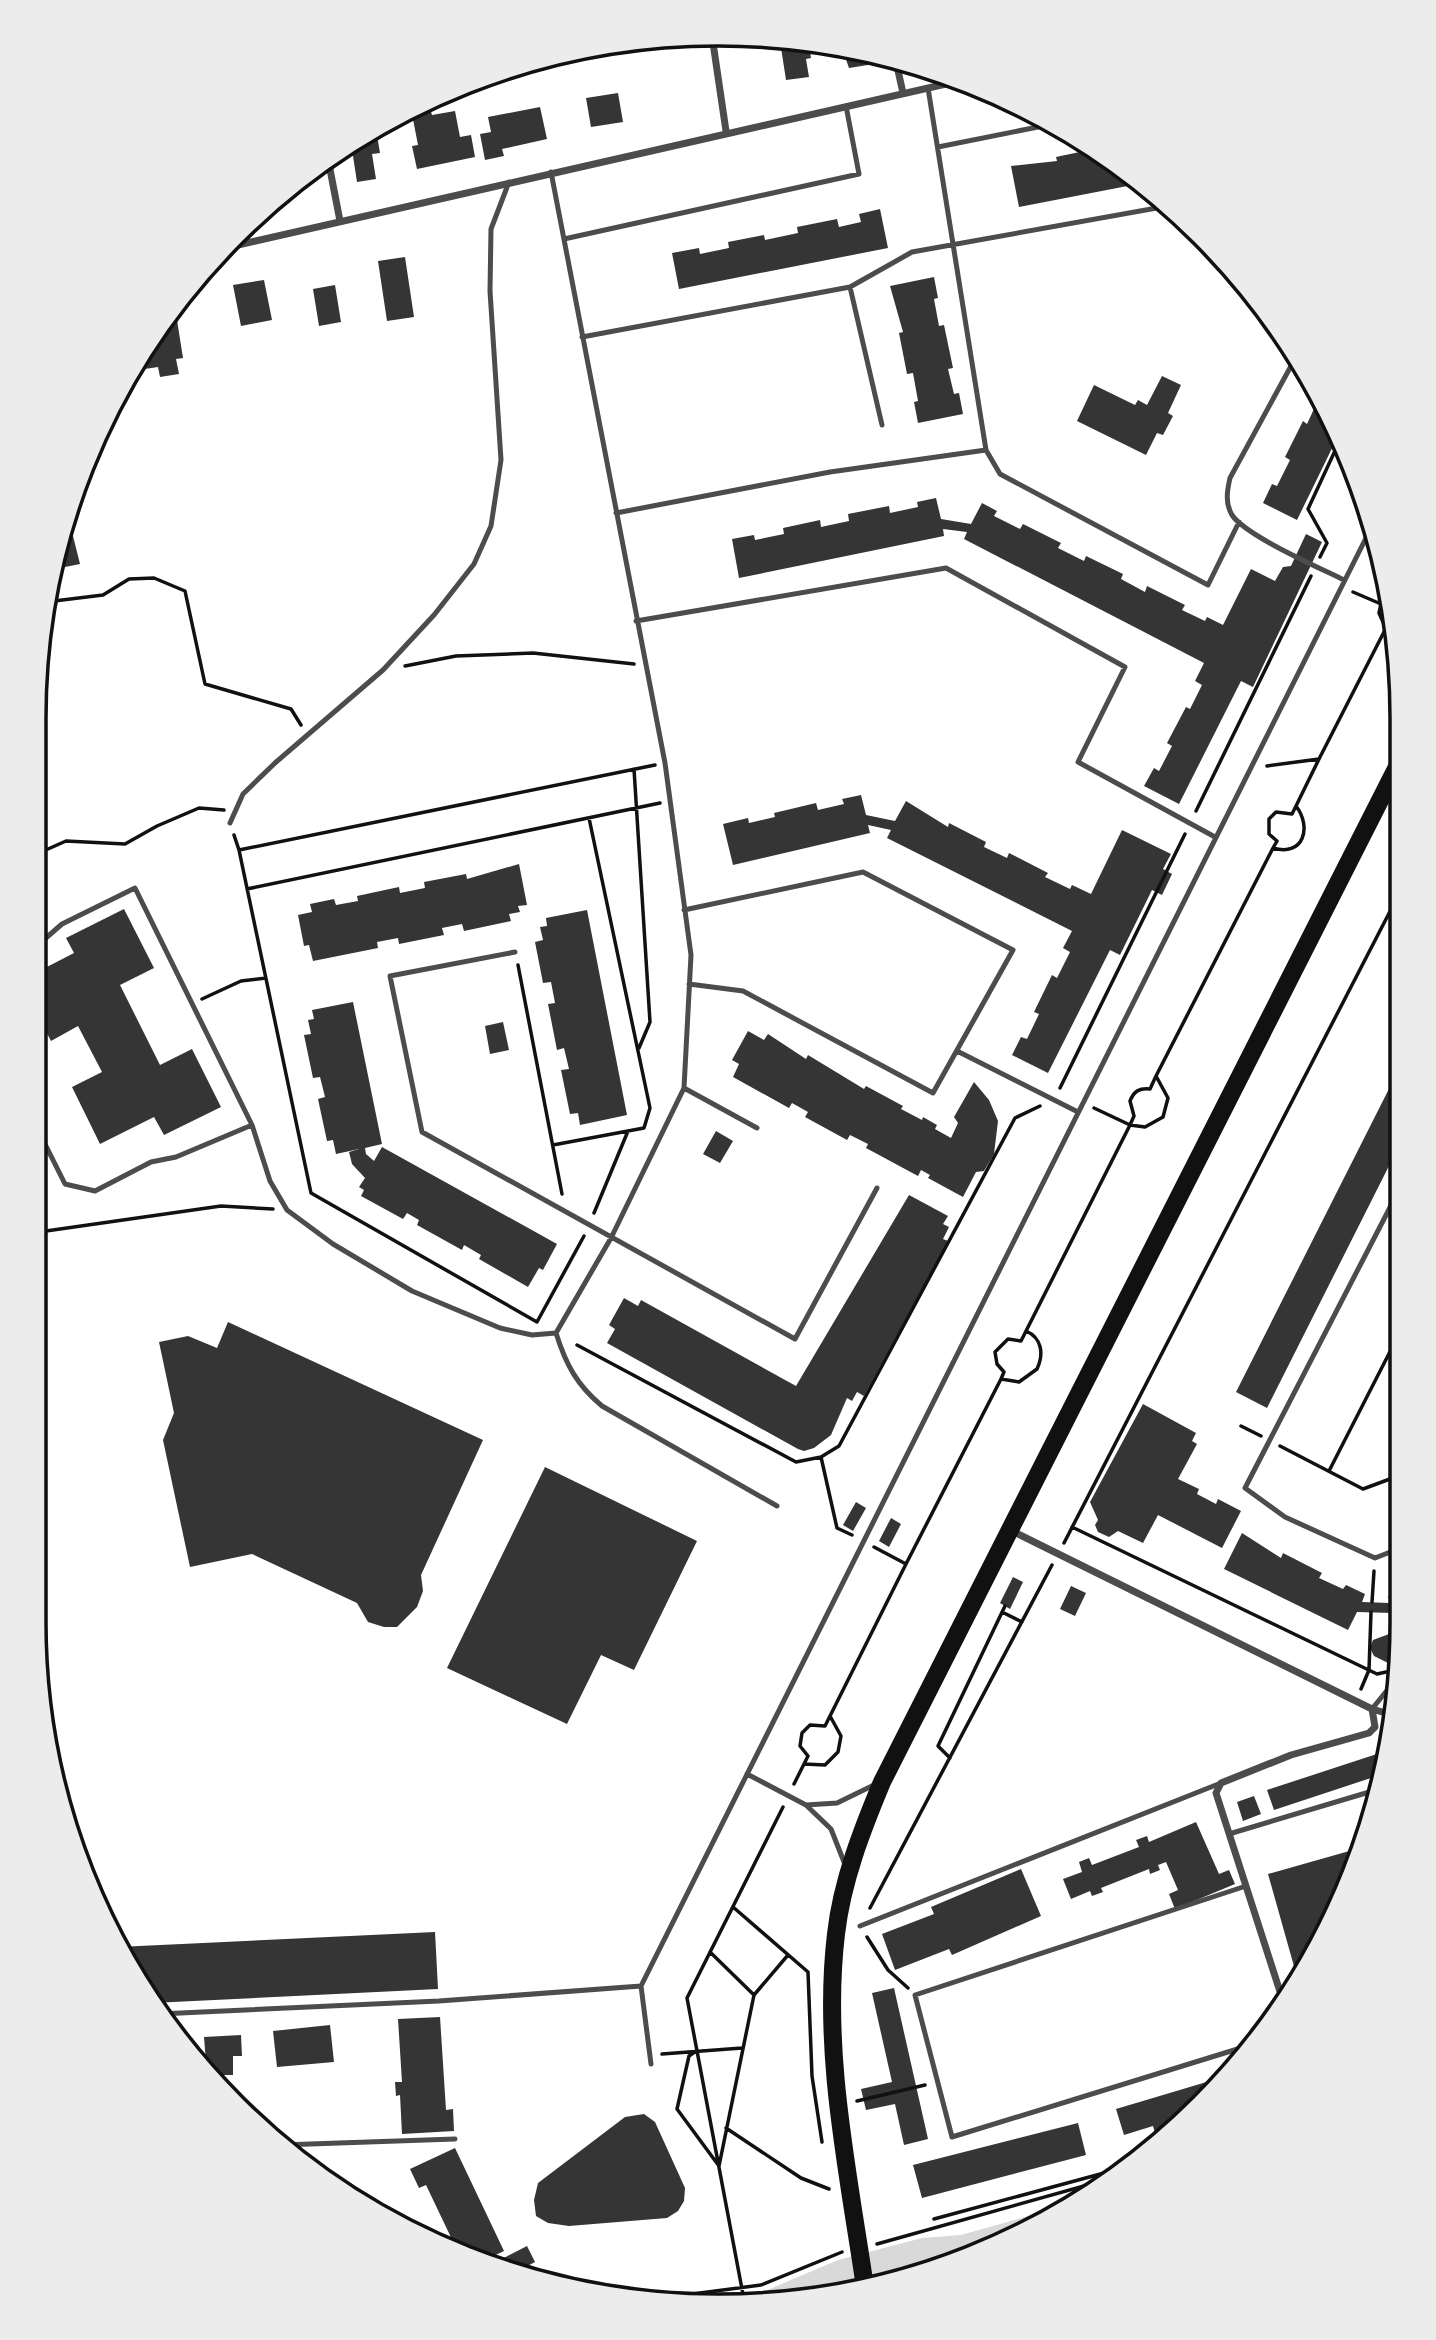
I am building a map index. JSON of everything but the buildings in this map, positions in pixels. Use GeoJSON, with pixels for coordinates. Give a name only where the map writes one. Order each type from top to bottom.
{"type":"FeatureCollection","features":[{"type":"Feature","properties":{"kind":"main road"},"geometry":{"type":"LineString","coordinates":[[864,2279],[840,2117],[831,1995],[836,1933],[849,1873],[882,1782],[1390,781]]}},
{"type":"Feature","properties":{"kind":"street"},"geometry":{"type":"LineString","coordinates":[[713,46],[726,131]]}},
{"type":"Feature","properties":{"kind":"street"},"geometry":{"type":"LineString","coordinates":[[898,70],[903,93]]}},
{"type":"Feature","properties":{"kind":"street"},"geometry":{"type":"LineString","coordinates":[[240,245],[726,131],[942,84]]}},
{"type":"Feature","properties":{"kind":"street"},"geometry":{"type":"LineString","coordinates":[[330,169],[340,221]]}},
{"type":"Feature","properties":{"kind":"street"},"geometry":{"type":"LineString","coordinates":[[1008,1529],[1372,1709],[1385,1713]]}},
{"type":"Feature","properties":{"kind":"street"},"geometry":{"type":"LineString","coordinates":[[1280,1991],[1216,1793],[1221,1783],[1291,1755],[1369,1733],[1375,1727],[1372,1709]]}},
{"type":"Feature","properties":{"kind":"lane"},"geometry":{"type":"LineString","coordinates":[[928,88],[986,450],[1000,474],[1208,585],[1239,522]]}},
{"type":"Feature","properties":{"kind":"lane"},"geometry":{"type":"LineString","coordinates":[[564,239],[859,174],[846,106]]}},
{"type":"Feature","properties":{"kind":"lane"},"geometry":{"type":"LineString","coordinates":[[938,147],[1038,127]]}},
{"type":"Feature","properties":{"kind":"lane"},"geometry":{"type":"LineString","coordinates":[[551,172],[665,763],[691,955],[684,1088],[611,1238],[556,1333]]}},
{"type":"Feature","properties":{"kind":"lane"},"geometry":{"type":"LineString","coordinates":[[230,823],[243,794],[383,670],[434,615],[474,564],[492,526],[501,460],[490,291],[491,229],[509,183]]}},
{"type":"Feature","properties":{"kind":"lane"},"geometry":{"type":"LineString","coordinates":[[582,337],[850,287],[912,252],[1156,208]]}},
{"type":"Feature","properties":{"kind":"lane"},"geometry":{"type":"LineString","coordinates":[[850,287],[882,425]]}},
{"type":"Feature","properties":{"kind":"lane"},"geometry":{"type":"LineString","coordinates":[[1291,367],[1230,478],[1226,496],[1228,507],[1239,522],[1345,580]]}},
{"type":"Feature","properties":{"kind":"lane"},"geometry":{"type":"LineString","coordinates":[[616,513],[830,472],[986,450]]}},
{"type":"Feature","properties":{"kind":"lane"},"geometry":{"type":"LineString","coordinates":[[651,2064],[641,1986],[1366,538]]}},
{"type":"Feature","properties":{"kind":"lane"},"geometry":{"type":"LineString","coordinates":[[636,621],[946,568],[1125,667],[1078,762],[1216,837]]}},
{"type":"Feature","properties":{"kind":"lane"},"geometry":{"type":"LineString","coordinates":[[684,910],[863,872],[1013,950],[933,1093],[743,991],[689,984]]}},
{"type":"Feature","properties":{"kind":"lane"},"geometry":{"type":"LineString","coordinates":[[46,938],[61,924],[135,888],[252,1125],[270,1181],[287,1209],[333,1244],[412,1291],[500,1328],[532,1335],[556,1333]]}},
{"type":"Feature","properties":{"kind":"lane"},"geometry":{"type":"LineString","coordinates":[[516,953],[390,976],[422,1132],[795,1339],[877,1188]]}},
{"type":"Feature","properties":{"kind":"lane"},"geometry":{"type":"LineString","coordinates":[[957,1051],[1078,1112]]}},
{"type":"Feature","properties":{"kind":"lane"},"geometry":{"type":"LineString","coordinates":[[684,1088],[757,1128]]}},
{"type":"Feature","properties":{"kind":"lane"},"geometry":{"type":"LineString","coordinates":[[46,1146],[65,1184],[95,1191],[151,1163],[176,1157],[252,1125]]}},
{"type":"Feature","properties":{"kind":"lane"},"geometry":{"type":"LineString","coordinates":[[1390,1208],[1245,1488],[1284,1517],[1374,1558],[1390,1552]]}},
{"type":"Feature","properties":{"kind":"lane"},"geometry":{"type":"LineString","coordinates":[[556,1333],[571,1374],[583,1390],[603,1406],[777,1506]]}},
{"type":"Feature","properties":{"kind":"lane"},"geometry":{"type":"LineString","coordinates":[[1372,1709],[1387,1691]]}},
{"type":"Feature","properties":{"kind":"lane"},"geometry":{"type":"LineString","coordinates":[[747,1774],[806,1805],[831,1829],[849,1873]]}},
{"type":"Feature","properties":{"kind":"lane"},"geometry":{"type":"LineString","coordinates":[[806,1805],[837,1803],[882,1782]]}},
{"type":"Feature","properties":{"kind":"lane"},"geometry":{"type":"LineString","coordinates":[[860,1926],[1221,1783]]}},
{"type":"Feature","properties":{"kind":"lane"},"geometry":{"type":"LineString","coordinates":[[1229,1834],[1369,1792]]}},
{"type":"Feature","properties":{"kind":"lane"},"geometry":{"type":"LineString","coordinates":[[1237,2049],[951,2137],[915,1995],[1246,1886]]}},
{"type":"Feature","properties":{"kind":"lane"},"geometry":{"type":"LineString","coordinates":[[171,2013],[439,2001],[641,1986]]}},
{"type":"Feature","properties":{"kind":"lane"},"geometry":{"type":"LineString","coordinates":[[295,2145],[455,2139]]}},
{"type":"Feature","properties":{"kind":"path"},"geometry":{"type":"LineString","coordinates":[[577,1345],[796,1462],[821,1457],[839,1446],[1015,1118],[1054,1100],[1327,543],[1308,509],[1335,451]]}},
{"type":"Feature","properties":{"kind":"path"},"geometry":{"type":"LineString","coordinates":[[56,601],[103,594],[129,579],[153,578],[186,591],[205,684],[291,709],[307,736]]}},
{"type":"Feature","properties":{"kind":"path"},"geometry":{"type":"LineString","coordinates":[[1352,592],[1381,604]]}},
{"type":"Feature","properties":{"kind":"path"},"geometry":{"type":"LineString","coordinates":[[1381,605],[1379,613],[1383,619]]}},
{"type":"Feature","properties":{"kind":"path"},"geometry":{"type":"LineString","coordinates":[[743,2293],[687,1998],[808,1756],[800,1746],[802,1733],[810,1725],[825,1726],[1001,1379],[1004,1372],[995,1358],[998,1347],[1008,1339],[1021,1341],[1130,1125],[1134,1115],[1130,1101],[1133,1093],[1150,1089],[1277,841],[1269,834],[1269,820],[1276,812],[1292,814],[1386,636]]}},
{"type":"Feature","properties":{"kind":"path"},"geometry":{"type":"LineString","coordinates":[[383,670],[456,656],[533,653],[644,665]]}},
{"type":"Feature","properties":{"kind":"path"},"geometry":{"type":"LineString","coordinates":[[1266,766],[1320,759]]}},
{"type":"Feature","properties":{"kind":"path"},"geometry":{"type":"LineString","coordinates":[[634,769],[650,1022],[639,1049]]}},
{"type":"Feature","properties":{"kind":"path"},"geometry":{"type":"LineString","coordinates":[[247,889],[669,802]]}},
{"type":"Feature","properties":{"kind":"path"},"geometry":{"type":"LineString","coordinates":[[1273,848],[1287,850],[1301,841],[1306,828],[1304,817],[1296,806]]}},
{"type":"Feature","properties":{"kind":"path"},"geometry":{"type":"LineString","coordinates":[[46,850],[66,841],[125,844],[157,825],[199,808],[236,810]]}},
{"type":"Feature","properties":{"kind":"path"},"geometry":{"type":"LineString","coordinates":[[553,1145],[644,1128],[650,1108],[589,818]]}},
{"type":"Feature","properties":{"kind":"path"},"geometry":{"type":"LineString","coordinates":[[915,1995],[888,1970],[860,1926],[1058,1554],[1390,911]]}},
{"type":"Feature","properties":{"kind":"path"},"geometry":{"type":"LineString","coordinates":[[516,953],[566,1212]]}},
{"type":"Feature","properties":{"kind":"path"},"geometry":{"type":"LineString","coordinates":[[193,1003],[241,981],[266,978]]}},
{"type":"Feature","properties":{"kind":"path"},"geometry":{"type":"LineString","coordinates":[[1093,1107],[1130,1125],[1145,1127],[1163,1116],[1168,1098],[1156,1076]]}},
{"type":"Feature","properties":{"kind":"path"},"geometry":{"type":"LineString","coordinates":[[590,1226],[628,1131]]}},
{"type":"Feature","properties":{"kind":"path"},"geometry":{"type":"LineString","coordinates":[[46,1231],[221,1206],[287,1209]]}},
{"type":"Feature","properties":{"kind":"path"},"geometry":{"type":"LineString","coordinates":[[1001,1379],[1019,1382],[1037,1369],[1041,1350],[1037,1338],[1026,1331]]}},
{"type":"Feature","properties":{"kind":"path"},"geometry":{"type":"LineString","coordinates":[[1328,1471],[1390,1351]]}},
{"type":"Feature","properties":{"kind":"path"},"geometry":{"type":"LineString","coordinates":[[1241,1426],[1363,1489],[1390,1479]]}},
{"type":"Feature","properties":{"kind":"path"},"geometry":{"type":"LineString","coordinates":[[821,1457],[837,1528],[847,1530],[864,1541]]}},
{"type":"Feature","properties":{"kind":"path"},"geometry":{"type":"LineString","coordinates":[[1072,1527],[1377,1674],[1389,1671]]}},
{"type":"Feature","properties":{"kind":"path"},"geometry":{"type":"LineString","coordinates":[[881,1551],[884,1544]]}},
{"type":"Feature","properties":{"kind":"path"},"geometry":{"type":"LineString","coordinates":[[876,1548],[906,1564]]}},
{"type":"Feature","properties":{"kind":"path"},"geometry":{"type":"LineString","coordinates":[[1372,1602],[1374,1558]]}},
{"type":"Feature","properties":{"kind":"path"},"geometry":{"type":"LineString","coordinates":[[950,1758],[938,1746],[1005,1606]]}},
{"type":"Feature","properties":{"kind":"path"},"geometry":{"type":"LineString","coordinates":[[1002,1612],[1022,1622]]}},
{"type":"Feature","properties":{"kind":"path"},"geometry":{"type":"LineString","coordinates":[[1369,1670],[1371,1612]]}},
{"type":"Feature","properties":{"kind":"path"},"geometry":{"type":"LineString","coordinates":[[804,1764],[825,1765],[832,1761],[838,1752],[841,1735],[830,1716]]}},
{"type":"Feature","properties":{"kind":"path"},"geometry":{"type":"LineString","coordinates":[[733,1907],[808,1972]]}},
{"type":"Feature","properties":{"kind":"path"},"geometry":{"type":"LineString","coordinates":[[710,1952],[754,1995]]}},
{"type":"Feature","properties":{"kind":"path"},"geometry":{"type":"LineString","coordinates":[[719,2166],[754,1995],[788,1955]]}},
{"type":"Feature","properties":{"kind":"path"},"geometry":{"type":"LineString","coordinates":[[667,2054],[742,2048]]}},
{"type":"Feature","properties":{"kind":"path"},"geometry":{"type":"LineString","coordinates":[[697,2051],[689,2056],[677,2109],[719,2166]]}},
{"type":"Feature","properties":{"kind":"path"},"geometry":{"type":"LineString","coordinates":[[852,2102],[937,2082]]}},
{"type":"Feature","properties":{"kind":"path"},"geometry":{"type":"LineString","coordinates":[[726,2128],[801,2178],[829,2189]]}},
{"type":"Feature","properties":{"kind":"path"},"geometry":{"type":"LineString","coordinates":[[934,2219],[1103,2173]]}},
{"type":"Feature","properties":{"kind":"path"},"geometry":{"type":"LineString","coordinates":[[868,2246],[1084,2186]]}},
{"type":"Feature","properties":{"kind":"path"},"geometry":{"type":"LineString","coordinates":[[696,2294],[761,2285],[829,2255],[855,2249]]}},
{"type":"Feature","properties":{"kind":"shaded area"},"geometry":{"type":"Polygon","coordinates":[[[1035,2214],[975,2243],[892,2272],[806,2289],[746,2293],[765,2291],[838,2260],[922,2238],[961,2235],[1035,2214]]]}}]}
